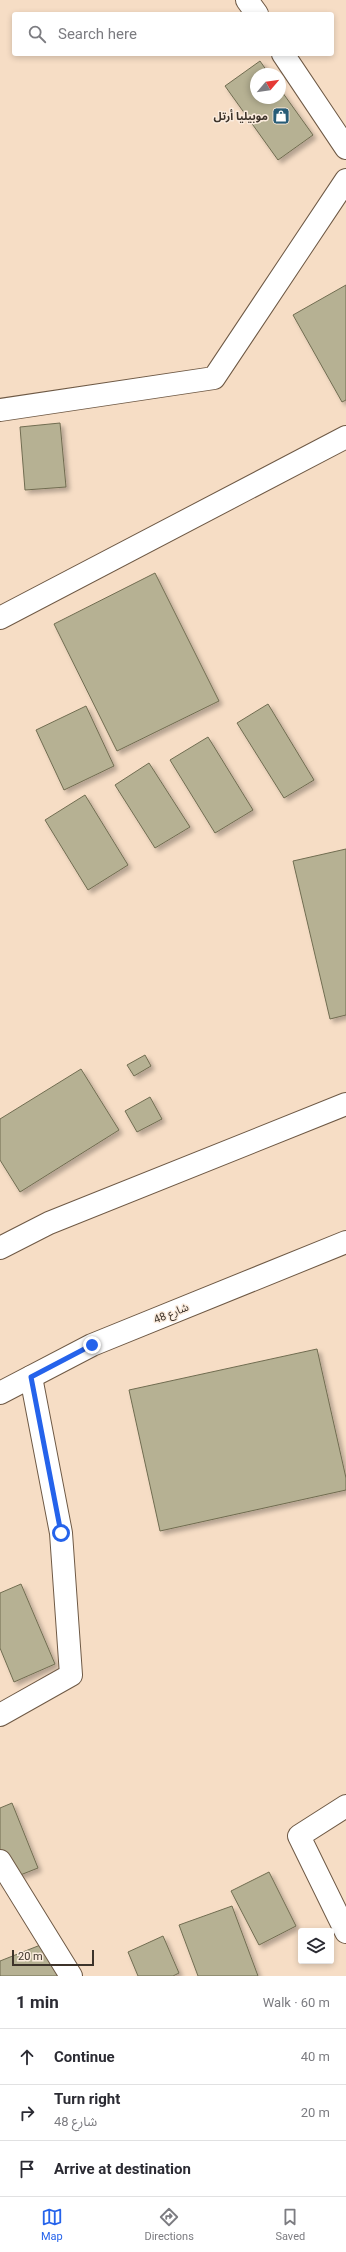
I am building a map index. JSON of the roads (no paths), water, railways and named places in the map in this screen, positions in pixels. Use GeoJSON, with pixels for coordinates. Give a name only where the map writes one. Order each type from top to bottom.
{"type":"FeatureCollection","features":[{"type":"Feature","properties":{"kind":"street"},"geometry":{"type":"LineString","coordinates":[[247,0],[255,12]]}},
{"type":"Feature","properties":{"kind":"street"},"geometry":{"type":"LineString","coordinates":[[284,56],[346,148]]}},
{"type":"Feature","properties":{"kind":"street"},"geometry":{"type":"LineString","coordinates":[[0,410],[214,378],[346,180]]}},
{"type":"Feature","properties":{"kind":"street"},"geometry":{"type":"LineString","coordinates":[[0,618],[346,437]]}},
{"type":"Feature","properties":{"kind":"street"},"geometry":{"type":"LineString","coordinates":[[0,1248],[49,1223],[346,1104]]}},
{"type":"Feature","properties":{"kind":"street","name":"شارع 48"},"geometry":{"type":"LineString","coordinates":[[0,1393],[92,1345],[346,1242]]}},
{"type":"Feature","properties":{"kind":"street"},"geometry":{"type":"LineString","coordinates":[[0,1715],[71,1675],[61,1533],[31,1377]]}},
{"type":"Feature","properties":{"kind":"street"},"geometry":{"type":"LineString","coordinates":[[346,1806],[299,1836],[346,1932]]}},
{"type":"Feature","properties":{"kind":"street"},"geometry":{"type":"LineString","coordinates":[[0,1860],[71,1976]]}},
{"type":"Feature","properties":{"kind":"place","name":"موبيليا أرتل"},"geometry":{"type":"Point","coordinates":[281,116]}}]}
